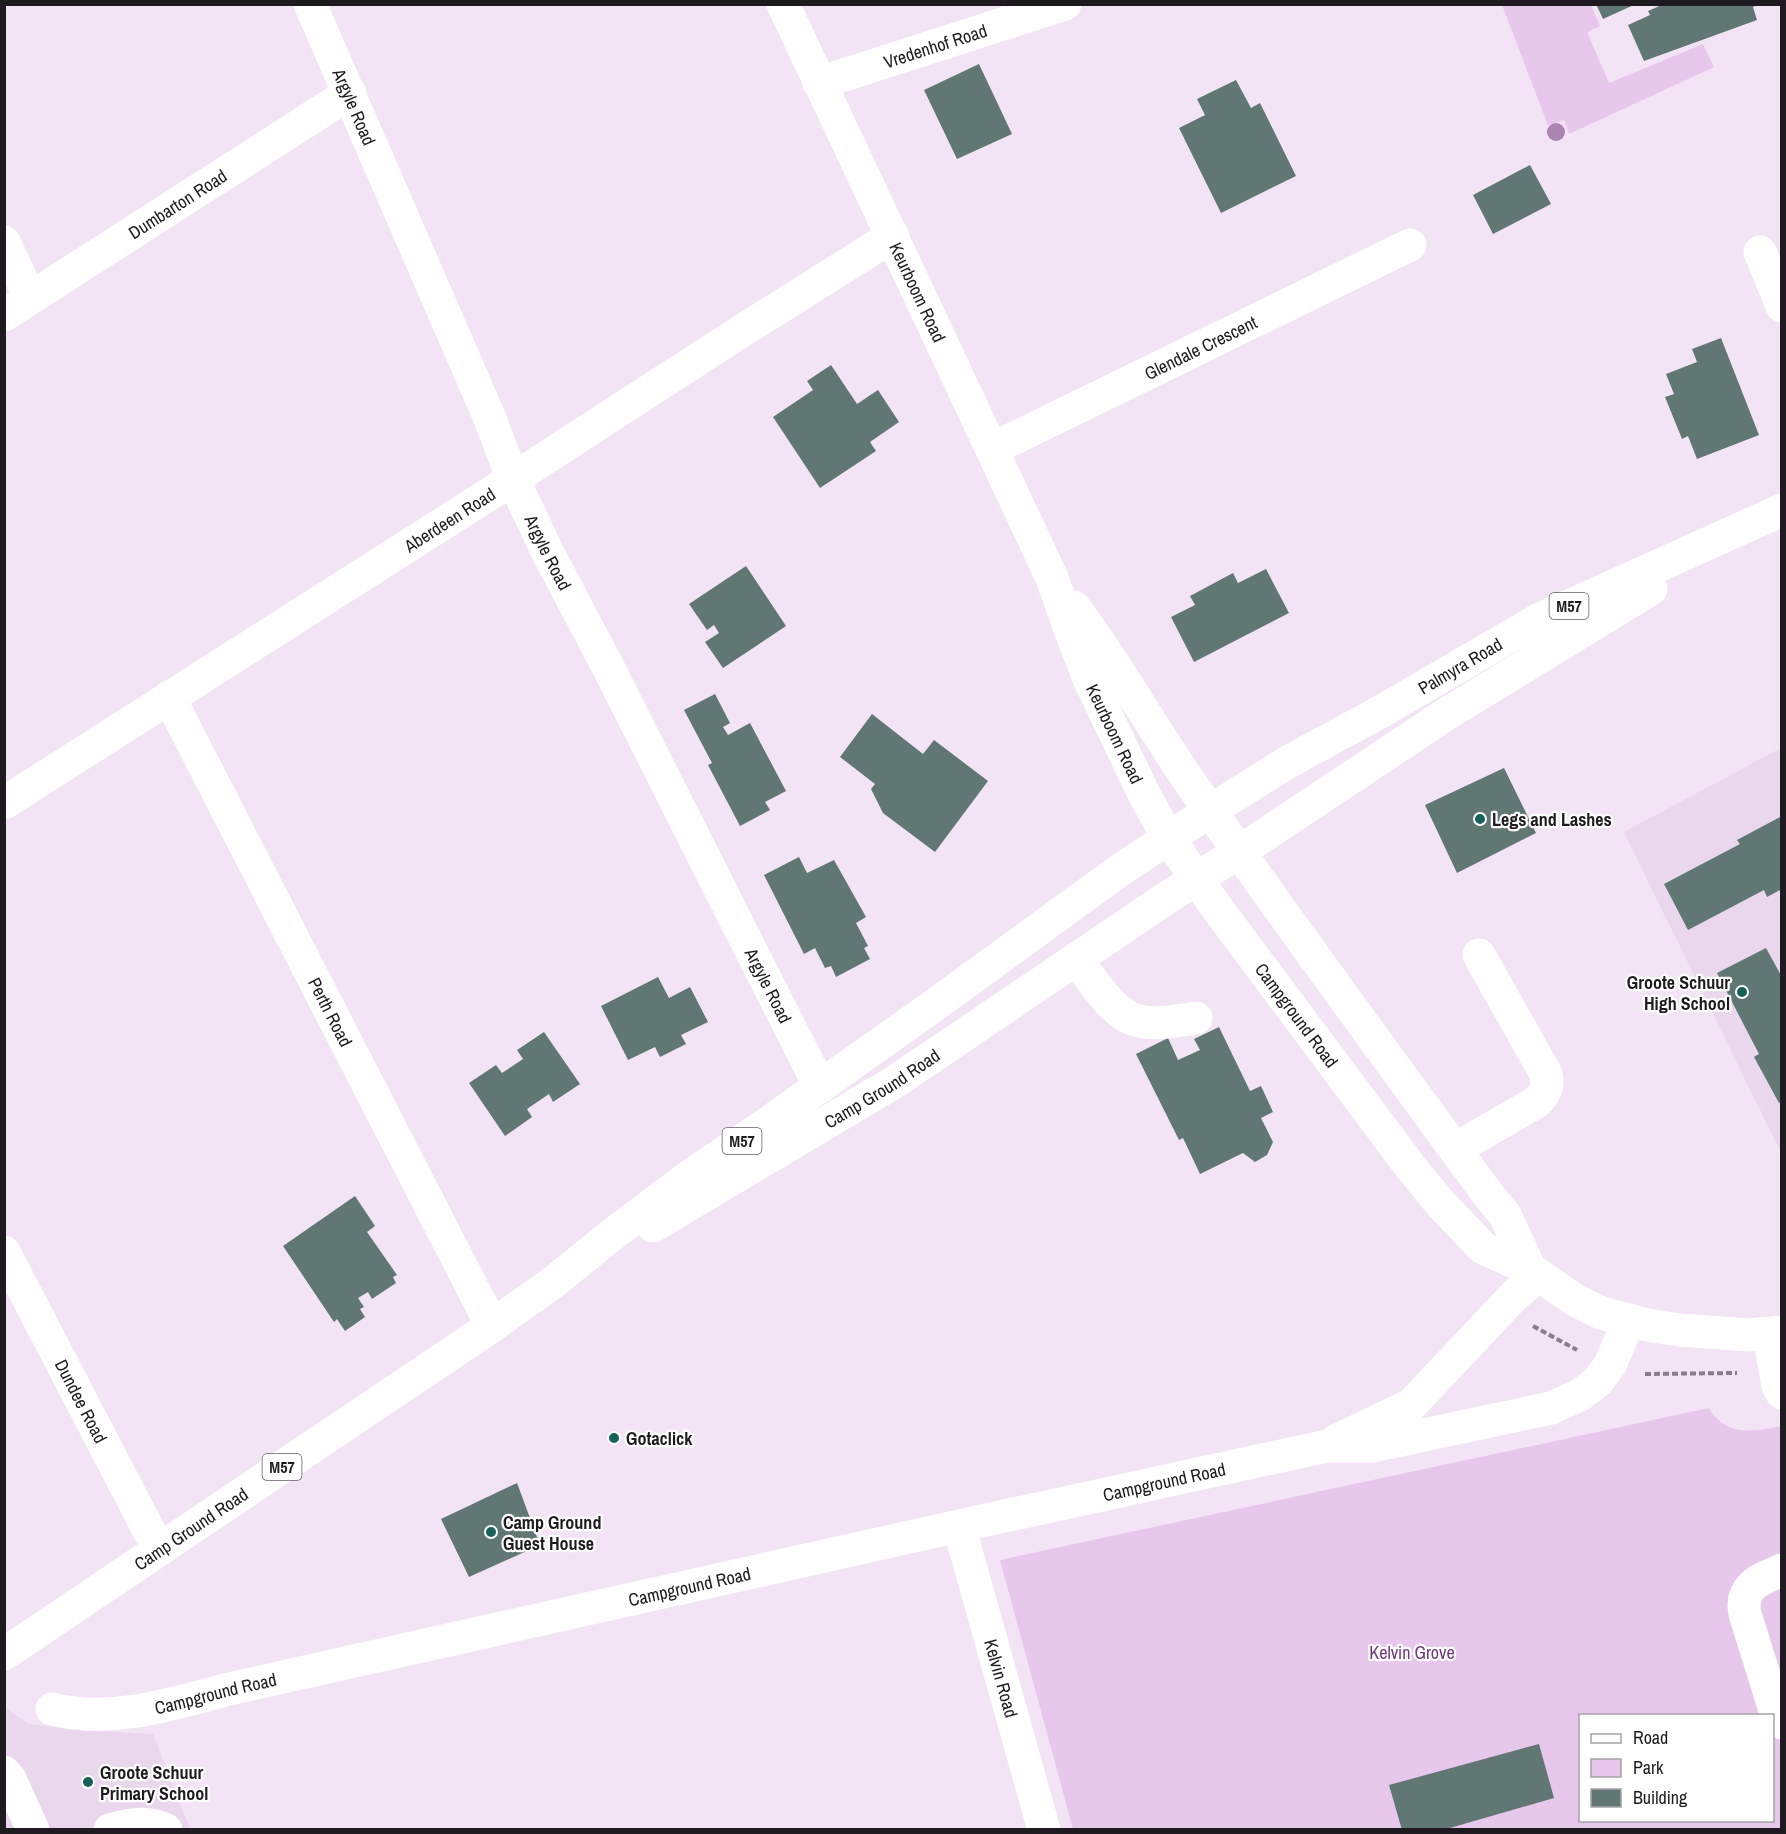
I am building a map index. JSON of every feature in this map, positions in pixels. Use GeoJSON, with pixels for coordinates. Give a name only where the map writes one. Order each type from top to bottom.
{"type":"FeatureCollection","features":[{"type":"Feature","properties":{"kind":"street","name":"Argyle Road"},"geometry":{"type":"LineString","coordinates":[[310,4],[488,414],[513,479],[548,553],[820,1087]]}},
{"type":"Feature","properties":{"kind":"street","name":"Keurboom Road"},"geometry":{"type":"LineString","coordinates":[[783,4],[1052,578],[1090,681],[1145,796],[1169,839],[1197,879]]}},
{"type":"Feature","properties":{"kind":"street","name":"Vredenhof Road"},"geometry":{"type":"LineString","coordinates":[[819,83],[1057,7]]}},
{"type":"Feature","properties":{"kind":"street","name":"Dumbarton Road"},"geometry":{"type":"LineString","coordinates":[[17,307],[350,93]]}},
{"type":"Feature","properties":{"kind":"street","name":"Aberdeen Road"},"geometry":{"type":"LineString","coordinates":[[4,803],[893,236]]}},
{"type":"Feature","properties":{"kind":"street"},"geometry":{"type":"LineString","coordinates":[[4,242],[17,307]]}},
{"type":"Feature","properties":{"kind":"street","name":"Glendale Crescent"},"geometry":{"type":"LineString","coordinates":[[992,449],[1410,245]]}},
{"type":"Feature","properties":{"kind":"street"},"geometry":{"type":"LineString","coordinates":[[1760,252],[1782,306]]}},
{"type":"Feature","properties":{"kind":"street","name":"Palmyra Road"},"geometry":{"type":"LineString","coordinates":[[1169,839],[1288,762],[1382,711],[1538,620],[1773,514]]}},
{"type":"Feature","properties":{"kind":"street","name":"Palmyra Road"},"geometry":{"type":"LineString","coordinates":[[1197,879],[1448,713],[1773,514]]}},
{"type":"Feature","properties":{"kind":"street","name":"Keurboom Road"},"geometry":{"type":"LineString","coordinates":[[1052,578],[1110,657],[1181,769],[1239,852]]}},
{"type":"Feature","properties":{"kind":"street","name":"Perth Road"},"geometry":{"type":"LineString","coordinates":[[169,697],[492,1326]]}},
{"type":"Feature","properties":{"kind":"street","name":"Camp Ground Road"},"geometry":{"type":"LineString","coordinates":[[4,1654],[492,1326],[555,1281],[643,1210],[820,1087],[1120,870],[1169,839]]}},
{"type":"Feature","properties":{"kind":"street"},"geometry":{"type":"LineString","coordinates":[[1239,852],[1505,1215],[1534,1272]]}},
{"type":"Feature","properties":{"kind":"street","name":"Camp Ground Road"},"geometry":{"type":"LineString","coordinates":[[555,1281],[706,1196],[893,1083],[1197,879]]}},
{"type":"Feature","properties":{"kind":"street","name":"Campground Road"},"geometry":{"type":"LineString","coordinates":[[1197,879],[1409,1165],[1440,1203],[1483,1248],[1534,1272],[1575,1300],[1601,1313],[1652,1326],[1703,1333],[1749,1335],[1775,1333]]}},
{"type":"Feature","properties":{"kind":"street"},"geometry":{"type":"LineString","coordinates":[[1455,1149],[1535,1103],[1545,1094],[1547,1084],[1546,1074],[1479,955]]}},
{"type":"Feature","properties":{"kind":"street"},"geometry":{"type":"LineString","coordinates":[[1076,959],[1119,1011],[1131,1018],[1158,1023],[1196,1018]]}},
{"type":"Feature","properties":{"kind":"street","name":"Dundee Road"},"geometry":{"type":"LineString","coordinates":[[4,1252],[159,1550]]}},
{"type":"Feature","properties":{"kind":"street","name":"Campground Road"},"geometry":{"type":"LineString","coordinates":[[1327,1446],[1411,1405],[1534,1272]]}},
{"type":"Feature","properties":{"kind":"street","name":"Campground Road"},"geometry":{"type":"LineString","coordinates":[[52,1709],[74,1714],[88,1714],[132,1712],[156,1708],[229,1689],[1327,1446],[1372,1446],[1551,1408],[1580,1395],[1597,1382],[1611,1365],[1629,1320]]}},
{"type":"Feature","properties":{"kind":"street"},"geometry":{"type":"LineString","coordinates":[[1775,1333],[1778,1386],[1782,1393]]}},
{"type":"Feature","properties":{"kind":"street","name":"Kelvin Road"},"geometry":{"type":"LineString","coordinates":[[959,1526],[1044,1830]]}},
{"type":"Feature","properties":{"kind":"street"},"geometry":{"type":"LineString","coordinates":[[1782,1570],[1756,1582],[1746,1594],[1743,1604],[1772,1699],[1782,1723]]}},
{"type":"Feature","properties":{"kind":"street"},"geometry":{"type":"LineString","coordinates":[[4,1772],[10,1779],[33,1830]]}},
{"type":"Feature","properties":{"kind":"street"},"geometry":{"type":"LineString","coordinates":[[110,1830],[129,1824],[143,1824],[159,1826],[166,1830]]}},
{"type":"Feature","properties":{"kind":"path"},"geometry":{"type":"LineString","coordinates":[[1527,1322],[1587,1355]]}},
{"type":"Feature","properties":{"kind":"path"},"geometry":{"type":"LineString","coordinates":[[1635,1374],[1742,1372]]}},
{"type":"Feature","properties":{"kind":"shaded area","name":"Groote Schuur High School"},"geometry":{"type":"Polygon","coordinates":[[[1781,748],[1781,1153],[1624,832],[1781,748]]]}},
{"type":"Feature","properties":{"kind":"shaded area","name":"Groote Schuur Primary School"},"geometry":{"type":"Polygon","coordinates":[[[4,1707],[29,1724],[87,1731],[153,1734],[190,1829],[5,1829],[4,1707]]]}},
{"type":"Feature","properties":{"kind":"green space"},"geometry":{"type":"Polygon","coordinates":[[[1502,5],[1591,5],[1600,26],[1587,32],[1609,83],[1703,44],[1714,67],[1569,134],[1564,120],[1548,125],[1502,5]]]}},
{"type":"Feature","properties":{"kind":"green space","name":"Kelvin Grove"},"geometry":{"type":"Polygon","coordinates":[[[1709,1408],[1723,1424],[1732,1428],[1750,1431],[1781,1426],[1781,1829],[1073,1829],[1000,1560],[1709,1408]]]}},
{"type":"Feature","properties":{"kind":"building"},"geometry":{"type":"Polygon","coordinates":[[[1596,4],[1636,4],[1603,19],[1596,4]]]}},
{"type":"Feature","properties":{"kind":"building"},"geometry":{"type":"Polygon","coordinates":[[[1664,4],[1759,4],[1753,7],[1757,20],[1644,61],[1628,25],[1650,15],[1648,11],[1664,4]]]}},
{"type":"Feature","properties":{"kind":"building"},"geometry":{"type":"Polygon","coordinates":[[[979,64],[1012,134],[957,159],[924,90],[979,64]]]}},
{"type":"Feature","properties":{"kind":"building"},"geometry":{"type":"Polygon","coordinates":[[[1236,80],[1251,108],[1260,103],[1296,176],[1221,213],[1179,128],[1205,115],[1197,99],[1236,80]]]}},
{"type":"Feature","properties":{"kind":"building"},"geometry":{"type":"Polygon","coordinates":[[[1530,165],[1551,204],[1493,234],[1473,195],[1530,165]]]}},
{"type":"Feature","properties":{"kind":"building"},"geometry":{"type":"Polygon","coordinates":[[[1721,338],[1759,435],[1697,459],[1688,436],[1682,439],[1665,397],[1674,394],[1666,374],[1697,362],[1692,349],[1721,338]]]}},
{"type":"Feature","properties":{"kind":"building"},"geometry":{"type":"Polygon","coordinates":[[[831,365],[857,404],[878,390],[899,422],[870,442],[876,451],[820,488],[773,417],[813,390],[807,381],[831,365]]]}},
{"type":"Feature","properties":{"kind":"building"},"geometry":{"type":"Polygon","coordinates":[[[746,566],[786,626],[723,668],[705,642],[719,633],[714,625],[707,630],[689,604],[746,566]]]}},
{"type":"Feature","properties":{"kind":"building"},"geometry":{"type":"Polygon","coordinates":[[[1266,569],[1289,613],[1194,662],[1171,617],[1195,605],[1190,596],[1233,573],[1238,583],[1266,569]]]}},
{"type":"Feature","properties":{"kind":"building"},"geometry":{"type":"Polygon","coordinates":[[[715,694],[730,723],[723,727],[728,735],[750,723],[786,791],[765,802],[770,810],[740,826],[708,765],[712,763],[684,710],[715,694]]]}},
{"type":"Feature","properties":{"kind":"building"},"geometry":{"type":"Polygon","coordinates":[[[872,714],[923,754],[934,740],[988,781],[935,852],[883,813],[871,789],[875,784],[840,757],[872,714]]]}},
{"type":"Feature","properties":{"kind":"building","name":"Legs and Lashes"},"geometry":{"type":"Polygon","coordinates":[[[1504,768],[1536,833],[1457,873],[1425,805],[1504,768]]]}},
{"type":"Feature","properties":{"kind":"building"},"geometry":{"type":"Polygon","coordinates":[[[1782,816],[1782,889],[1767,897],[1764,890],[1688,930],[1664,884],[1740,844],[1737,840],[1782,816]]]}},
{"type":"Feature","properties":{"kind":"building"},"geometry":{"type":"Polygon","coordinates":[[[799,857],[807,873],[834,860],[866,917],[856,923],[868,946],[864,948],[870,959],[836,977],[831,966],[825,968],[815,948],[804,954],[764,875],[799,857]]]}},
{"type":"Feature","properties":{"kind":"building"},"geometry":{"type":"Polygon","coordinates":[[[1766,948],[1782,977],[1782,1101],[1779,1103],[1754,1057],[1759,1054],[1717,973],[1766,948]]]}},
{"type":"Feature","properties":{"kind":"building"},"geometry":{"type":"Polygon","coordinates":[[[658,977],[669,998],[690,987],[708,1022],[681,1035],[686,1044],[660,1057],[655,1047],[628,1060],[601,1006],[658,977]]]}},
{"type":"Feature","properties":{"kind":"building"},"geometry":{"type":"Polygon","coordinates":[[[1219,1027],[1250,1091],[1261,1086],[1273,1112],[1261,1118],[1273,1142],[1267,1155],[1255,1162],[1243,1153],[1200,1174],[1183,1138],[1179,1140],[1136,1054],[1168,1038],[1178,1060],[1200,1050],[1194,1039],[1219,1027]]]}},
{"type":"Feature","properties":{"kind":"building"},"geometry":{"type":"Polygon","coordinates":[[[544,1032],[580,1084],[553,1102],[549,1094],[527,1109],[532,1117],[505,1136],[469,1083],[496,1065],[502,1073],[523,1059],[517,1050],[544,1032]]]}},
{"type":"Feature","properties":{"kind":"building"},"geometry":{"type":"Polygon","coordinates":[[[355,1196],[375,1226],[367,1232],[397,1275],[393,1277],[396,1283],[372,1299],[368,1292],[358,1298],[364,1307],[360,1309],[365,1317],[345,1331],[337,1319],[334,1322],[283,1246],[355,1196]]]}},
{"type":"Feature","properties":{"kind":"building","name":"Camp Ground Guest House"},"geometry":{"type":"Polygon","coordinates":[[[517,1483],[540,1545],[469,1577],[441,1519],[517,1483]]]}},
{"type":"Feature","properties":{"kind":"building"},"geometry":{"type":"Polygon","coordinates":[[[1539,1744],[1554,1798],[1443,1830],[1402,1830],[1389,1785],[1539,1744]]]}},
{"type":"Feature","properties":{"kind":"place","name":"Legs and Lashes"},"geometry":{"type":"Point","coordinates":[1480,819]}},
{"type":"Feature","properties":{"kind":"place","name":"Groote Schuur High School"},"geometry":{"type":"Point","coordinates":[1742,992]}},
{"type":"Feature","properties":{"kind":"place","name":"Gotaclick"},"geometry":{"type":"Point","coordinates":[614,1438]}},
{"type":"Feature","properties":{"kind":"place","name":"Camp Ground Guest House"},"geometry":{"type":"Point","coordinates":[491,1532]}},
{"type":"Feature","properties":{"kind":"place","name":"Groote Schuur Primary School"},"geometry":{"type":"Point","coordinates":[88,1782]}}]}
